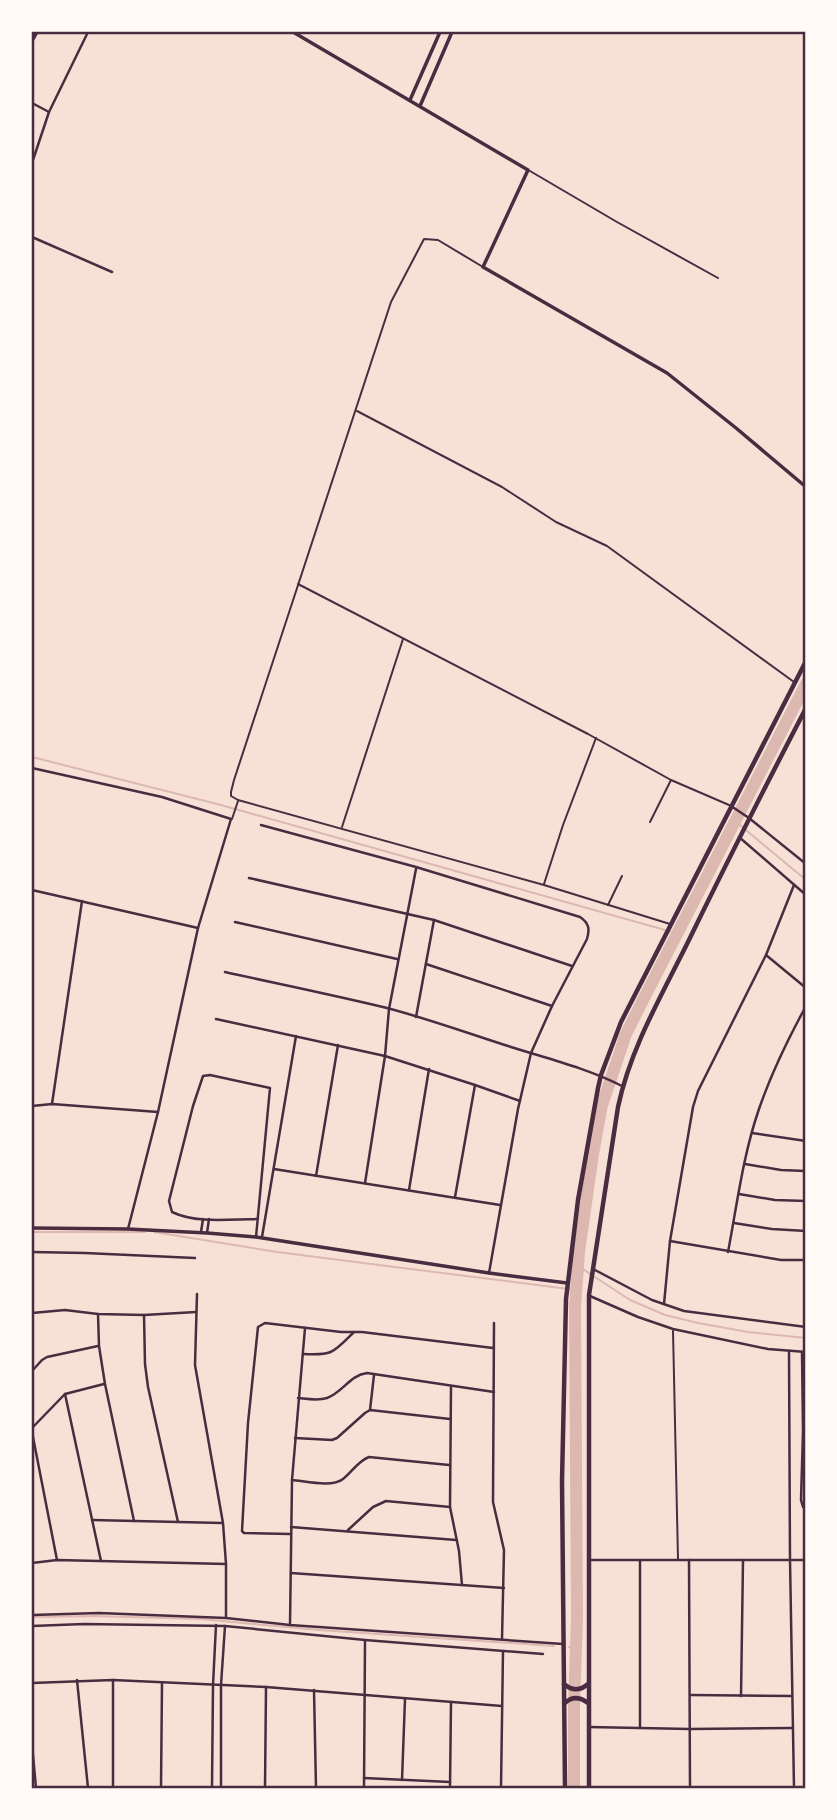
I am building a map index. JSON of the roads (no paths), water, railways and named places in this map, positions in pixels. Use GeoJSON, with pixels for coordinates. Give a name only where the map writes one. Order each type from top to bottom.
{"type":"FeatureCollection","features":[{"type":"Feature","properties":{"kind":"main road"},"geometry":{"type":"LineString","coordinates":[[565,1788],[562,1481],[566,1299],[582,1174],[603,1076],[621,1022],[806,661]]}},
{"type":"Feature","properties":{"kind":"main road"},"geometry":{"type":"LineString","coordinates":[[589,1788],[589,1294],[620,1084],[748,817],[806,708]]}},
{"type":"Feature","properties":{"kind":"main road"},"geometry":{"type":"LineString","coordinates":[[564,1684],[579,1690],[589,1683]]}},
{"type":"Feature","properties":{"kind":"main road"},"geometry":{"type":"LineString","coordinates":[[564,1703],[569,1699],[582,1699],[589,1703]]}},
{"type":"Feature","properties":{"kind":"street"},"geometry":{"type":"LineString","coordinates":[[32,39],[37,32]]}},
{"type":"Feature","properties":{"kind":"street"},"geometry":{"type":"LineString","coordinates":[[32,163],[49,112],[88,32]]}},
{"type":"Feature","properties":{"kind":"street"},"geometry":{"type":"LineString","coordinates":[[293,32],[528,170],[483,267],[667,373],[806,487]]}},
{"type":"Feature","properties":{"kind":"street"},"geometry":{"type":"LineString","coordinates":[[410,100],[440,32]]}},
{"type":"Feature","properties":{"kind":"street"},"geometry":{"type":"LineString","coordinates":[[420,106],[452,32]]}},
{"type":"Feature","properties":{"kind":"street"},"geometry":{"type":"LineString","coordinates":[[32,103],[49,112]]}},
{"type":"Feature","properties":{"kind":"street"},"geometry":{"type":"LineString","coordinates":[[32,237],[112,272]]}},
{"type":"Feature","properties":{"kind":"street"},"geometry":{"type":"LineString","coordinates":[[32,768],[162,797],[232,819],[198,928],[158,1112],[128,1229]]}},
{"type":"Feature","properties":{"kind":"street"},"geometry":{"type":"LineString","coordinates":[[733,807],[806,864]]}},
{"type":"Feature","properties":{"kind":"street"},"geometry":{"type":"LineString","coordinates":[[261,825],[416,867],[586,920],[590,931],[587,939],[531,1053],[489,1273]]}},
{"type":"Feature","properties":{"kind":"street"},"geometry":{"type":"LineString","coordinates":[[740,836],[806,895]]}},
{"type":"Feature","properties":{"kind":"street"},"geometry":{"type":"LineString","coordinates":[[365,1183],[397,959],[416,867]]}},
{"type":"Feature","properties":{"kind":"street"},"geometry":{"type":"LineString","coordinates":[[249,878],[435,920],[572,966]]}},
{"type":"Feature","properties":{"kind":"street"},"geometry":{"type":"LineString","coordinates":[[664,1304],[670,1241],[696,1099],[766,955],[794,885]]}},
{"type":"Feature","properties":{"kind":"street"},"geometry":{"type":"LineString","coordinates":[[32,890],[198,928]]}},
{"type":"Feature","properties":{"kind":"street"},"geometry":{"type":"LineString","coordinates":[[52,1104],[82,901]]}},
{"type":"Feature","properties":{"kind":"street"},"geometry":{"type":"LineString","coordinates":[[416,1017],[435,920]]}},
{"type":"Feature","properties":{"kind":"street"},"geometry":{"type":"LineString","coordinates":[[235,922],[397,959]]}},
{"type":"Feature","properties":{"kind":"street"},"geometry":{"type":"LineString","coordinates":[[766,955],[806,988]]}},
{"type":"Feature","properties":{"kind":"street"},"geometry":{"type":"LineString","coordinates":[[426,964],[552,1006]]}},
{"type":"Feature","properties":{"kind":"street"},"geometry":{"type":"LineString","coordinates":[[225,972],[389,1009],[567,1063],[620,1084]]}},
{"type":"Feature","properties":{"kind":"street"},"geometry":{"type":"LineString","coordinates":[[728,1252],[752,1133],[766,1091],[806,1006]]}},
{"type":"Feature","properties":{"kind":"street"},"geometry":{"type":"LineString","coordinates":[[216,1019],[385,1056],[520,1101]]}},
{"type":"Feature","properties":{"kind":"street"},"geometry":{"type":"LineString","coordinates":[[262,1238],[296,1037]]}},
{"type":"Feature","properties":{"kind":"street"},"geometry":{"type":"LineString","coordinates":[[316,1175],[338,1045]]}},
{"type":"Feature","properties":{"kind":"street"},"geometry":{"type":"LineString","coordinates":[[408,1190],[429,1069]]}},
{"type":"Feature","properties":{"kind":"street"},"geometry":{"type":"LineString","coordinates":[[256,1237],[258,1219],[270,1088],[210,1075],[203,1076],[169,1201],[172,1212],[203,1219],[258,1219]]}},
{"type":"Feature","properties":{"kind":"street"},"geometry":{"type":"LineString","coordinates":[[455,1197],[475,1085]]}},
{"type":"Feature","properties":{"kind":"street"},"geometry":{"type":"LineString","coordinates":[[32,1106],[52,1104],[158,1112]]}},
{"type":"Feature","properties":{"kind":"street"},"geometry":{"type":"LineString","coordinates":[[752,1133],[806,1141]]}},
{"type":"Feature","properties":{"kind":"street"},"geometry":{"type":"LineString","coordinates":[[745,1164],[806,1171]]}},
{"type":"Feature","properties":{"kind":"street"},"geometry":{"type":"LineString","coordinates":[[274,1169],[500,1205]]}},
{"type":"Feature","properties":{"kind":"street"},"geometry":{"type":"LineString","coordinates":[[739,1194],[775,1200],[806,1201]]}},
{"type":"Feature","properties":{"kind":"street"},"geometry":{"type":"LineString","coordinates":[[201,1232],[203,1219]]}},
{"type":"Feature","properties":{"kind":"street"},"geometry":{"type":"LineString","coordinates":[[207,1233],[209,1219]]}},
{"type":"Feature","properties":{"kind":"street"},"geometry":{"type":"LineString","coordinates":[[734,1223],[806,1231]]}},
{"type":"Feature","properties":{"kind":"street"},"geometry":{"type":"LineString","coordinates":[[32,1228],[128,1229],[256,1237],[567,1284]]}},
{"type":"Feature","properties":{"kind":"street"},"geometry":{"type":"LineString","coordinates":[[670,1241],[781,1260],[806,1260]]}},
{"type":"Feature","properties":{"kind":"street"},"geometry":{"type":"LineString","coordinates":[[32,1252],[195,1258]]}},
{"type":"Feature","properties":{"kind":"street"},"geometry":{"type":"LineString","coordinates":[[593,1271],[640,1294],[684,1311],[806,1326]]}},
{"type":"Feature","properties":{"kind":"street"},"geometry":{"type":"LineString","coordinates":[[197,1294],[195,1365],[223,1523],[226,1618]]}},
{"type":"Feature","properties":{"kind":"street"},"geometry":{"type":"LineString","coordinates":[[589,1294],[638,1317],[673,1329],[733,1343],[804,1352],[804,1468],[801,1500],[804,1507]]}},
{"type":"Feature","properties":{"kind":"street"},"geometry":{"type":"LineString","coordinates":[[32,1313],[65,1310],[144,1315],[196,1312]]}},
{"type":"Feature","properties":{"kind":"street"},"geometry":{"type":"LineString","coordinates":[[98,1314],[104,1384],[134,1521]]}},
{"type":"Feature","properties":{"kind":"street"},"geometry":{"type":"LineString","coordinates":[[144,1315],[148,1387],[178,1522]]}},
{"type":"Feature","properties":{"kind":"street"},"geometry":{"type":"LineString","coordinates":[[290,1534],[242,1531],[257,1329],[265,1323],[493,1348]]}},
{"type":"Feature","properties":{"kind":"street"},"geometry":{"type":"LineString","coordinates":[[494,1323],[493,1502],[504,1542],[502,1639]]}},
{"type":"Feature","properties":{"kind":"street"},"geometry":{"type":"LineString","coordinates":[[290,1625],[292,1480],[305,1328]]}},
{"type":"Feature","properties":{"kind":"street"},"geometry":{"type":"LineString","coordinates":[[302,1354],[328,1354],[336,1350],[354,1332]]}},
{"type":"Feature","properties":{"kind":"street"},"geometry":{"type":"LineString","coordinates":[[32,1371],[47,1357],[99,1346]]}},
{"type":"Feature","properties":{"kind":"street"},"geometry":{"type":"LineString","coordinates":[[789,1351],[794,1788]]}},
{"type":"Feature","properties":{"kind":"street"},"geometry":{"type":"LineString","coordinates":[[298,1398],[328,1398],[357,1375],[364,1373],[494,1392]]}},
{"type":"Feature","properties":{"kind":"street"},"geometry":{"type":"LineString","coordinates":[[370,1410],[374,1374]]}},
{"type":"Feature","properties":{"kind":"street"},"geometry":{"type":"LineString","coordinates":[[57,1560],[32,1430],[65,1394],[104,1384]]}},
{"type":"Feature","properties":{"kind":"street"},"geometry":{"type":"LineString","coordinates":[[451,1387],[450,1507],[462,1585]]}},
{"type":"Feature","properties":{"kind":"street"},"geometry":{"type":"LineString","coordinates":[[65,1394],[101,1561]]}},
{"type":"Feature","properties":{"kind":"street"},"geometry":{"type":"LineString","coordinates":[[295,1438],[332,1440],[370,1410],[450,1419]]}},
{"type":"Feature","properties":{"kind":"street"},"geometry":{"type":"LineString","coordinates":[[292,1480],[335,1483],[369,1457],[449,1465]]}},
{"type":"Feature","properties":{"kind":"street"},"geometry":{"type":"LineString","coordinates":[[348,1530],[373,1507],[386,1501],[450,1507]]}},
{"type":"Feature","properties":{"kind":"street"},"geometry":{"type":"LineString","coordinates":[[92,1520],[223,1523]]}},
{"type":"Feature","properties":{"kind":"street"},"geometry":{"type":"LineString","coordinates":[[290,1527],[457,1540]]}},
{"type":"Feature","properties":{"kind":"street"},"geometry":{"type":"LineString","coordinates":[[32,1563],[57,1560],[226,1564]]}},
{"type":"Feature","properties":{"kind":"street"},"geometry":{"type":"LineString","coordinates":[[589,1560],[805,1560],[805,1602]]}},
{"type":"Feature","properties":{"kind":"street"},"geometry":{"type":"LineString","coordinates":[[689,1560],[691,1788]]}},
{"type":"Feature","properties":{"kind":"street"},"geometry":{"type":"LineString","coordinates":[[741,1696],[743,1560]]}},
{"type":"Feature","properties":{"kind":"street"},"geometry":{"type":"LineString","coordinates":[[640,1561],[640,1728]]}},
{"type":"Feature","properties":{"kind":"street"},"geometry":{"type":"LineString","coordinates":[[290,1573],[504,1588]]}},
{"type":"Feature","properties":{"kind":"street"},"geometry":{"type":"LineString","coordinates":[[32,1615],[99,1613],[226,1618],[563,1644]]}},
{"type":"Feature","properties":{"kind":"street"},"geometry":{"type":"LineString","coordinates":[[212,1788],[212,1685],[216,1625]]}},
{"type":"Feature","properties":{"kind":"street"},"geometry":{"type":"LineString","coordinates":[[32,1626],[216,1625],[543,1654]]}},
{"type":"Feature","properties":{"kind":"street"},"geometry":{"type":"LineString","coordinates":[[221,1788],[221,1685],[225,1626]]}},
{"type":"Feature","properties":{"kind":"street"},"geometry":{"type":"LineString","coordinates":[[364,1788],[365,1640]]}},
{"type":"Feature","properties":{"kind":"street"},"geometry":{"type":"LineString","coordinates":[[502,1788],[503,1651]]}},
{"type":"Feature","properties":{"kind":"street"},"geometry":{"type":"LineString","coordinates":[[77,1680],[88,1788]]}},
{"type":"Feature","properties":{"kind":"street"},"geometry":{"type":"LineString","coordinates":[[32,1683],[113,1680],[314,1689],[502,1706]]}},
{"type":"Feature","properties":{"kind":"street"},"geometry":{"type":"LineString","coordinates":[[113,1680],[113,1788]]}},
{"type":"Feature","properties":{"kind":"street"},"geometry":{"type":"LineString","coordinates":[[161,1788],[162,1682]]}},
{"type":"Feature","properties":{"kind":"street"},"geometry":{"type":"LineString","coordinates":[[265,1788],[266,1687]]}},
{"type":"Feature","properties":{"kind":"street"},"geometry":{"type":"LineString","coordinates":[[314,1689],[316,1788]]}},
{"type":"Feature","properties":{"kind":"street"},"geometry":{"type":"LineString","coordinates":[[690,1695],[792,1696]]}},
{"type":"Feature","properties":{"kind":"street"},"geometry":{"type":"LineString","coordinates":[[402,1780],[405,1699]]}},
{"type":"Feature","properties":{"kind":"street"},"geometry":{"type":"LineString","coordinates":[[450,1788],[451,1702]]}},
{"type":"Feature","properties":{"kind":"street"},"geometry":{"type":"LineString","coordinates":[[589,1727],[690,1730],[792,1728]]}},
{"type":"Feature","properties":{"kind":"street"},"geometry":{"type":"LineString","coordinates":[[32,1744],[36,1788]]}},
{"type":"Feature","properties":{"kind":"street"},"geometry":{"type":"LineString","coordinates":[[364,1778],[450,1782]]}},
{"type":"Feature","properties":{"kind":"lane"},"geometry":{"type":"LineString","coordinates":[[528,170],[718,278]]}},
{"type":"Feature","properties":{"kind":"lane"},"geometry":{"type":"LineString","coordinates":[[483,267],[438,240],[424,239],[391,302],[297,583],[231,792],[238,802],[341,828],[544,886],[670,926]]}},
{"type":"Feature","properties":{"kind":"lane"},"geometry":{"type":"LineString","coordinates":[[356,411],[502,487],[556,522],[607,546],[794,682]]}},
{"type":"Feature","properties":{"kind":"lane"},"geometry":{"type":"LineString","coordinates":[[297,583],[596,738],[671,780],[733,807]]}},
{"type":"Feature","properties":{"kind":"lane"},"geometry":{"type":"LineString","coordinates":[[341,828],[404,638]]}},
{"type":"Feature","properties":{"kind":"lane"},"geometry":{"type":"LineString","coordinates":[[544,886],[563,825],[596,738]]}},
{"type":"Feature","properties":{"kind":"lane"},"geometry":{"type":"LineString","coordinates":[[650,822],[671,780]]}},
{"type":"Feature","properties":{"kind":"lane"},"geometry":{"type":"LineString","coordinates":[[232,819],[238,802]]}},
{"type":"Feature","properties":{"kind":"lane"},"geometry":{"type":"LineString","coordinates":[[608,906],[622,876]]}},
{"type":"Feature","properties":{"kind":"lane"},"geometry":{"type":"LineString","coordinates":[[673,1329],[678,1560]]}},
{"type":"Feature","properties":{"kind":"waterway"},"geometry":{"type":"LineString","coordinates":[[574,1788],[577,1618],[575,1307],[579,1252],[602,1105],[626,1034],[806,684]]}},
{"type":"Feature","properties":{"kind":"waterway"},"geometry":{"type":"LineString","coordinates":[[32,757],[221,805],[665,930]]}},
{"type":"Feature","properties":{"kind":"waterway"},"geometry":{"type":"LineString","coordinates":[[735,821],[806,880]]}},
{"type":"Feature","properties":{"kind":"waterway"},"geometry":{"type":"LineString","coordinates":[[671,932],[677,933]]}},
{"type":"Feature","properties":{"kind":"waterway"},"geometry":{"type":"LineString","coordinates":[[32,1232],[145,1232]]}},
{"type":"Feature","properties":{"kind":"waterway"},"geometry":{"type":"LineString","coordinates":[[154,1232],[277,1252],[576,1290]]}},
{"type":"Feature","properties":{"kind":"waterway"},"geometry":{"type":"LineString","coordinates":[[579,1266],[590,1274]]}},
{"type":"Feature","properties":{"kind":"waterway"},"geometry":{"type":"LineString","coordinates":[[595,1277],[630,1300],[665,1315],[748,1332],[806,1338]]}},
{"type":"Feature","properties":{"kind":"waterway"},"geometry":{"type":"LineString","coordinates":[[32,1617],[201,1619],[554,1646]]}},
{"type":"Feature","properties":{"kind":"waterway"},"geometry":{"type":"LineString","coordinates":[[569,1647],[576,1647]]}}]}
